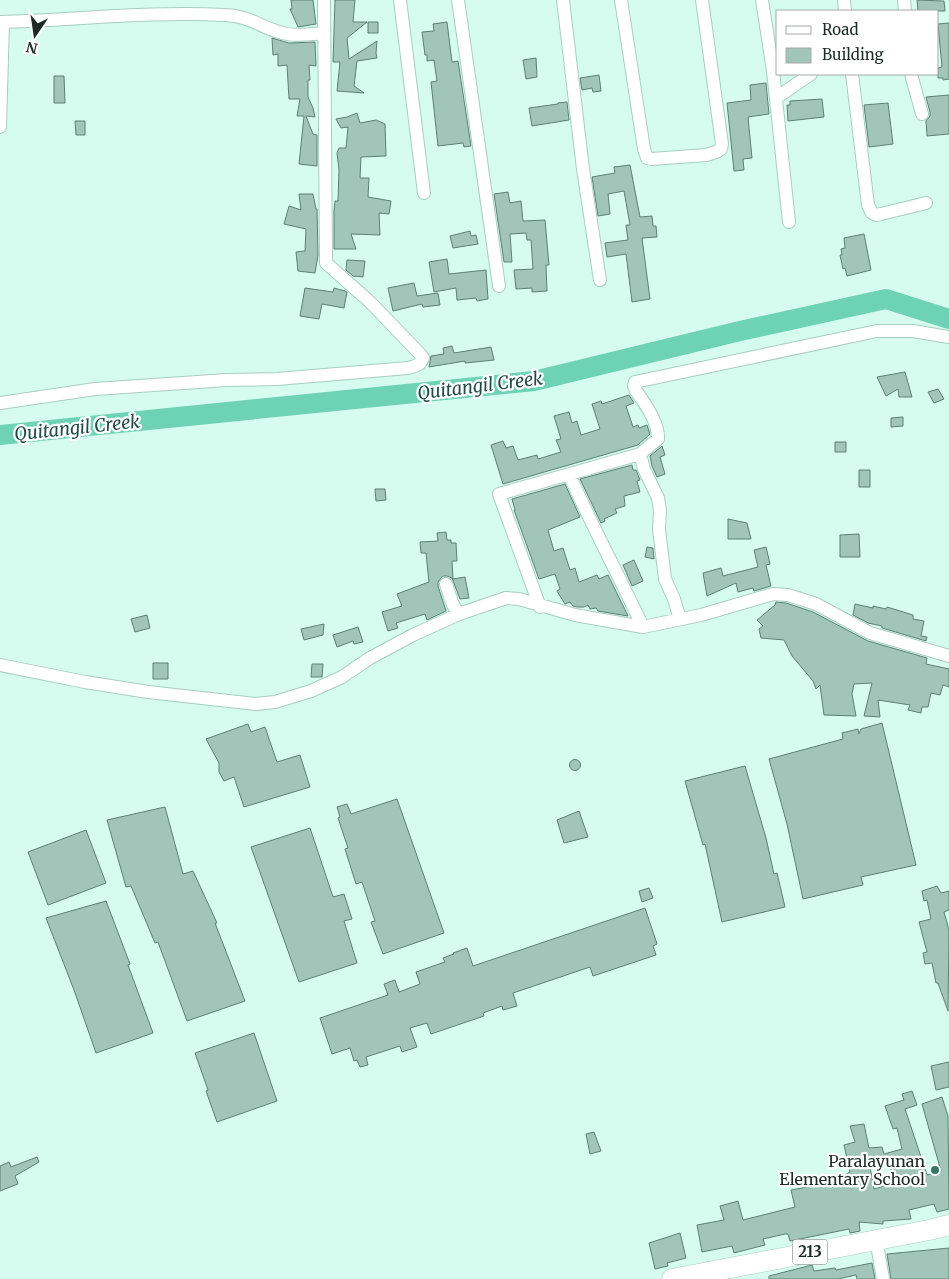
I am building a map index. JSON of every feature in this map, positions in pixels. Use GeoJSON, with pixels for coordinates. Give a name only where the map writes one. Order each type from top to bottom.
{"type":"FeatureCollection","features":[{"type":"Feature","properties":{"kind":"main road","name":"213"},"geometry":{"type":"LineString","coordinates":[[672,1279],[721,1275],[949,1225]]}},
{"type":"Feature","properties":{"kind":"street"},"geometry":{"type":"LineString","coordinates":[[0,403],[95,388],[227,380],[278,379],[408,368],[421,363],[423,358],[421,354],[370,302],[326,263],[324,0]]}},
{"type":"Feature","properties":{"kind":"street"},"geometry":{"type":"LineString","coordinates":[[400,0],[424,193]]}},
{"type":"Feature","properties":{"kind":"street"},"geometry":{"type":"LineString","coordinates":[[458,0],[498,286]]}},
{"type":"Feature","properties":{"kind":"street"},"geometry":{"type":"LineString","coordinates":[[563,0],[583,169],[600,280]]}},
{"type":"Feature","properties":{"kind":"street"},"geometry":{"type":"LineString","coordinates":[[622,0],[644,149],[647,158],[652,159],[706,155],[721,149],[722,144],[702,0]]}},
{"type":"Feature","properties":{"kind":"street"},"geometry":{"type":"LineString","coordinates":[[762,0],[776,98],[789,222]]}},
{"type":"Feature","properties":{"kind":"street"},"geometry":{"type":"LineString","coordinates":[[0,126],[2,22],[183,14],[228,15],[244,17],[280,33],[296,35],[324,33]]}},
{"type":"Feature","properties":{"kind":"street"},"geometry":{"type":"LineString","coordinates":[[776,98],[810,75]]}},
{"type":"Feature","properties":{"kind":"street"},"geometry":{"type":"LineString","coordinates":[[852,75],[868,205],[872,213],[876,215],[926,203]]}},
{"type":"Feature","properties":{"kind":"street"},"geometry":{"type":"LineString","coordinates":[[911,75],[922,114]]}},
{"type":"Feature","properties":{"kind":"street"},"geometry":{"type":"LineString","coordinates":[[540,607],[499,494],[640,454],[658,439],[658,433],[653,420],[636,391],[635,382],[877,331],[913,330],[949,337]]}},
{"type":"Feature","properties":{"kind":"street"},"geometry":{"type":"LineString","coordinates":[[640,454],[644,469],[658,498],[660,510],[659,529],[665,579],[680,619]]}},
{"type":"Feature","properties":{"kind":"street"},"geometry":{"type":"LineString","coordinates":[[569,474],[585,511],[613,563],[643,627]]}},
{"type":"Feature","properties":{"kind":"street"},"geometry":{"type":"LineString","coordinates":[[446,584],[453,605],[459,614]]}},
{"type":"Feature","properties":{"kind":"street"},"geometry":{"type":"LineString","coordinates":[[0,665],[148,692],[256,704],[275,702],[311,691],[342,677],[370,658],[413,635],[459,614],[506,598],[519,599],[540,607],[575,615],[643,627],[773,594],[788,595],[816,604],[870,633],[949,656]]}},
{"type":"Feature","properties":{"kind":"street"},"geometry":{"type":"LineString","coordinates":[[876,1240],[883,1279]]}},
{"type":"Feature","properties":{"kind":"building"},"geometry":{"type":"Polygon","coordinates":[[[291,0],[313,0],[316,24],[298,27],[290,9],[292,9],[291,0]]]}},
{"type":"Feature","properties":{"kind":"building"},"geometry":{"type":"Polygon","coordinates":[[[335,0],[355,0],[353,22],[367,22],[347,38],[349,59],[377,41],[377,58],[357,61],[354,86],[364,93],[337,91],[340,62],[333,62],[335,0]]]}},
{"type":"Feature","properties":{"kind":"building"},"geometry":{"type":"Polygon","coordinates":[[[917,0],[944,1],[945,11],[918,10],[917,0]]]}},
{"type":"Feature","properties":{"kind":"building"},"geometry":{"type":"Polygon","coordinates":[[[368,22],[378,22],[378,33],[368,33],[368,22]]]}},
{"type":"Feature","properties":{"kind":"building"},"geometry":{"type":"Polygon","coordinates":[[[447,22],[452,62],[458,61],[471,146],[464,147],[463,143],[438,146],[431,82],[437,81],[434,60],[427,61],[427,55],[425,55],[422,32],[434,31],[433,24],[447,22]]]}},
{"type":"Feature","properties":{"kind":"building"},"geometry":{"type":"Polygon","coordinates":[[[949,23],[949,79],[943,80],[943,78],[938,78],[939,68],[942,67],[939,24],[949,23]]]}},
{"type":"Feature","properties":{"kind":"building"},"geometry":{"type":"Polygon","coordinates":[[[272,38],[289,43],[315,42],[316,66],[309,65],[308,97],[315,117],[306,116],[313,134],[317,135],[317,166],[299,164],[304,116],[297,116],[300,99],[289,99],[287,65],[278,66],[278,54],[273,55],[272,38]]]}},
{"type":"Feature","properties":{"kind":"building"},"geometry":{"type":"Polygon","coordinates":[[[536,58],[537,77],[526,79],[523,60],[536,58]]]}},
{"type":"Feature","properties":{"kind":"building"},"geometry":{"type":"Polygon","coordinates":[[[599,75],[601,91],[593,92],[592,88],[582,90],[580,78],[599,75]]]}},
{"type":"Feature","properties":{"kind":"building"},"geometry":{"type":"Polygon","coordinates":[[[54,76],[64,76],[65,103],[54,103],[54,76]]]}},
{"type":"Feature","properties":{"kind":"building"},"geometry":{"type":"Polygon","coordinates":[[[766,83],[769,114],[748,117],[752,158],[743,159],[744,170],[734,171],[727,103],[751,100],[750,85],[766,83]]]}},
{"type":"Feature","properties":{"kind":"building"},"geometry":{"type":"Polygon","coordinates":[[[949,95],[949,134],[927,136],[926,121],[930,116],[930,112],[926,97],[949,95]]]}},
{"type":"Feature","properties":{"kind":"building"},"geometry":{"type":"Polygon","coordinates":[[[822,99],[824,117],[788,121],[787,105],[790,105],[790,101],[822,99]]]}},
{"type":"Feature","properties":{"kind":"building"},"geometry":{"type":"Polygon","coordinates":[[[567,102],[569,120],[532,126],[529,108],[567,102]]]}},
{"type":"Feature","properties":{"kind":"building"},"geometry":{"type":"Polygon","coordinates":[[[888,103],[893,144],[869,147],[864,105],[888,103]]]}},
{"type":"Feature","properties":{"kind":"building"},"geometry":{"type":"Polygon","coordinates":[[[357,113],[360,123],[376,120],[385,124],[386,156],[361,157],[360,178],[369,178],[368,197],[391,201],[389,214],[379,213],[380,235],[351,234],[356,249],[334,249],[334,211],[335,201],[338,201],[339,170],[337,153],[339,148],[346,148],[348,127],[341,128],[336,119],[357,113]]]}},
{"type":"Feature","properties":{"kind":"building"},"geometry":{"type":"Polygon","coordinates":[[[75,121],[85,121],[85,135],[76,135],[75,121]]]}},
{"type":"Feature","properties":{"kind":"building"},"geometry":{"type":"Polygon","coordinates":[[[630,165],[640,217],[652,216],[653,226],[656,226],[657,237],[642,238],[650,299],[632,302],[626,254],[607,257],[605,243],[628,240],[626,225],[630,225],[624,191],[608,194],[610,214],[598,216],[592,177],[615,173],[614,167],[630,165]]]}},
{"type":"Feature","properties":{"kind":"building"},"geometry":{"type":"Polygon","coordinates":[[[508,192],[510,203],[521,201],[523,221],[545,220],[549,265],[546,265],[547,291],[532,292],[532,288],[516,289],[514,270],[533,269],[531,240],[527,240],[526,233],[510,234],[512,262],[504,262],[494,194],[508,192]]]}},
{"type":"Feature","properties":{"kind":"building"},"geometry":{"type":"Polygon","coordinates":[[[299,194],[313,194],[317,209],[318,255],[315,273],[298,271],[296,252],[305,251],[306,229],[284,224],[289,206],[301,210],[299,194]]]}},
{"type":"Feature","properties":{"kind":"building"},"geometry":{"type":"Polygon","coordinates":[[[470,231],[471,236],[476,235],[478,244],[453,248],[450,236],[470,231]]]}},
{"type":"Feature","properties":{"kind":"building"},"geometry":{"type":"Polygon","coordinates":[[[864,234],[871,270],[847,276],[845,268],[843,269],[840,255],[842,255],[841,249],[845,248],[844,238],[864,234]]]}},
{"type":"Feature","properties":{"kind":"building"},"geometry":{"type":"Polygon","coordinates":[[[447,259],[449,274],[486,270],[488,299],[477,301],[476,298],[457,300],[456,288],[434,292],[429,262],[447,259]]]}},
{"type":"Feature","properties":{"kind":"building"},"geometry":{"type":"Polygon","coordinates":[[[347,260],[365,261],[363,277],[353,276],[346,270],[347,260]]]}},
{"type":"Feature","properties":{"kind":"building"},"geometry":{"type":"Polygon","coordinates":[[[414,283],[417,296],[438,293],[440,305],[423,307],[422,304],[393,311],[388,288],[414,283]]]}},
{"type":"Feature","properties":{"kind":"building"},"geometry":{"type":"Polygon","coordinates":[[[305,288],[333,292],[334,288],[347,292],[344,308],[322,304],[319,319],[300,316],[305,288]]]}},
{"type":"Feature","properties":{"kind":"building"},"geometry":{"type":"Polygon","coordinates":[[[452,346],[454,353],[491,347],[494,360],[465,363],[465,361],[429,367],[431,356],[444,354],[443,348],[452,346]]]}},
{"type":"Feature","properties":{"kind":"building"},"geometry":{"type":"Polygon","coordinates":[[[905,372],[912,397],[899,397],[898,389],[886,396],[877,377],[905,372]]]}},
{"type":"Feature","properties":{"kind":"building"},"geometry":{"type":"Polygon","coordinates":[[[938,389],[944,399],[934,403],[928,392],[938,389]]]}},
{"type":"Feature","properties":{"kind":"building"},"geometry":{"type":"Polygon","coordinates":[[[629,395],[634,403],[626,406],[633,427],[638,425],[639,428],[647,425],[650,434],[638,445],[503,484],[491,445],[503,441],[506,448],[513,446],[518,460],[537,455],[538,459],[561,452],[556,440],[561,439],[554,416],[569,412],[572,423],[577,421],[581,435],[600,429],[592,404],[601,401],[602,404],[629,395]]]}},
{"type":"Feature","properties":{"kind":"building"},"geometry":{"type":"Polygon","coordinates":[[[903,417],[903,426],[891,427],[891,418],[903,417]]]}},
{"type":"Feature","properties":{"kind":"building"},"geometry":{"type":"Polygon","coordinates":[[[835,442],[846,442],[846,452],[835,452],[835,442]]]}},
{"type":"Feature","properties":{"kind":"building"},"geometry":{"type":"Polygon","coordinates":[[[662,446],[665,455],[660,457],[665,474],[657,477],[650,456],[662,446]]]}},
{"type":"Feature","properties":{"kind":"building"},"geometry":{"type":"Polygon","coordinates":[[[632,465],[640,480],[637,481],[640,492],[624,496],[625,506],[615,509],[617,513],[604,519],[605,521],[601,523],[580,479],[632,465]]]}},
{"type":"Feature","properties":{"kind":"building"},"geometry":{"type":"Polygon","coordinates":[[[859,470],[870,470],[870,487],[859,487],[859,470]]]}},
{"type":"Feature","properties":{"kind":"building"},"geometry":{"type":"Polygon","coordinates":[[[565,484],[580,517],[548,530],[554,551],[563,548],[570,570],[575,568],[579,582],[597,575],[599,579],[608,575],[628,616],[598,611],[596,608],[590,609],[588,605],[577,607],[573,606],[570,602],[565,604],[557,591],[560,589],[555,574],[539,579],[514,510],[512,499],[565,484]]]}},
{"type":"Feature","properties":{"kind":"building"},"geometry":{"type":"Polygon","coordinates":[[[375,489],[385,489],[386,500],[376,501],[375,489]]]}},
{"type":"Feature","properties":{"kind":"building"},"geometry":{"type":"Polygon","coordinates":[[[728,519],[747,523],[751,539],[728,539],[728,519]]]}},
{"type":"Feature","properties":{"kind":"building"},"geometry":{"type":"Polygon","coordinates":[[[446,532],[447,540],[451,540],[451,543],[456,543],[457,561],[452,561],[453,579],[465,577],[469,598],[460,599],[452,578],[443,576],[438,582],[438,586],[446,611],[427,620],[425,614],[396,623],[398,628],[388,631],[382,612],[402,606],[397,594],[429,582],[426,553],[421,553],[420,542],[438,541],[437,533],[446,532]]]}},
{"type":"Feature","properties":{"kind":"building"},"geometry":{"type":"Polygon","coordinates":[[[859,534],[860,557],[840,557],[840,535],[859,534]]]}},
{"type":"Feature","properties":{"kind":"building"},"geometry":{"type":"Polygon","coordinates":[[[647,547],[653,548],[654,559],[645,557],[647,547]]]}},
{"type":"Feature","properties":{"kind":"building"},"geometry":{"type":"Polygon","coordinates":[[[766,547],[770,564],[766,565],[771,586],[754,591],[753,588],[738,592],[736,583],[707,596],[703,573],[721,568],[723,576],[758,567],[754,550],[766,547]]]}},
{"type":"Feature","properties":{"kind":"building"},"geometry":{"type":"Polygon","coordinates":[[[634,560],[643,581],[632,586],[623,565],[634,560]]]}},
{"type":"Feature","properties":{"kind":"building"},"geometry":{"type":"Polygon","coordinates":[[[776,602],[786,603],[813,612],[868,641],[927,658],[926,664],[949,669],[949,687],[943,685],[940,695],[931,693],[928,707],[922,707],[921,713],[908,710],[910,705],[878,700],[880,717],[864,716],[872,683],[854,684],[852,694],[856,716],[824,715],[820,685],[816,689],[813,681],[792,656],[784,640],[761,638],[759,629],[763,626],[757,620],[776,602]]]}},
{"type":"Feature","properties":{"kind":"building"},"geometry":{"type":"Polygon","coordinates":[[[855,604],[873,608],[873,606],[886,609],[887,607],[913,615],[913,619],[924,621],[921,636],[927,637],[926,641],[868,623],[853,615],[855,604]]]}},
{"type":"Feature","properties":{"kind":"building"},"geometry":{"type":"Polygon","coordinates":[[[147,615],[150,628],[135,632],[131,619],[147,615]]]}},
{"type":"Feature","properties":{"kind":"building"},"geometry":{"type":"Polygon","coordinates":[[[324,624],[323,635],[304,640],[301,629],[324,624]]]}},
{"type":"Feature","properties":{"kind":"building"},"geometry":{"type":"Polygon","coordinates":[[[358,627],[363,642],[354,644],[353,641],[337,647],[333,635],[358,627]]]}},
{"type":"Feature","properties":{"kind":"building"},"geometry":{"type":"Polygon","coordinates":[[[153,663],[168,663],[168,679],[153,679],[153,663]]]}},
{"type":"Feature","properties":{"kind":"building"},"geometry":{"type":"Polygon","coordinates":[[[312,664],[323,664],[322,677],[311,677],[312,664]]]}},
{"type":"Feature","properties":{"kind":"building"},"geometry":{"type":"Polygon","coordinates":[[[882,723],[916,865],[861,877],[863,885],[803,899],[787,824],[769,759],[843,739],[842,733],[858,729],[859,734],[861,729],[882,723]]]}},
{"type":"Feature","properties":{"kind":"building"},"geometry":{"type":"Polygon","coordinates":[[[248,724],[251,732],[265,727],[277,762],[300,755],[310,787],[244,807],[234,777],[224,781],[219,772],[219,763],[206,739],[248,724]]]}},
{"type":"Feature","properties":{"kind":"building"},"geometry":{"type":"Polygon","coordinates":[[[575,759],[581,765],[575,771],[569,765],[575,759]]]}},
{"type":"Feature","properties":{"kind":"building"},"geometry":{"type":"Polygon","coordinates":[[[745,766],[766,838],[774,874],[777,873],[785,907],[722,922],[705,844],[703,845],[685,781],[745,766]]]}},
{"type":"Feature","properties":{"kind":"building"},"geometry":{"type":"Polygon","coordinates":[[[397,799],[444,933],[383,954],[371,922],[375,921],[362,882],[356,884],[345,849],[348,848],[338,818],[340,817],[337,807],[347,804],[351,814],[397,799]]]}},
{"type":"Feature","properties":{"kind":"building"},"geometry":{"type":"Polygon","coordinates":[[[165,807],[183,874],[193,871],[217,923],[215,923],[245,1001],[187,1021],[158,942],[155,943],[131,886],[126,887],[107,820],[165,807]]]}},
{"type":"Feature","properties":{"kind":"building"},"geometry":{"type":"Polygon","coordinates":[[[579,811],[588,837],[564,843],[557,820],[579,811]]]}},
{"type":"Feature","properties":{"kind":"building"},"geometry":{"type":"Polygon","coordinates":[[[310,828],[333,897],[344,894],[352,919],[344,921],[357,963],[299,982],[251,847],[310,828]]]}},
{"type":"Feature","properties":{"kind":"building"},"geometry":{"type":"Polygon","coordinates":[[[86,830],[106,883],[48,905],[28,852],[86,830]]]}},
{"type":"Feature","properties":{"kind":"building"},"geometry":{"type":"Polygon","coordinates":[[[937,886],[941,893],[949,891],[949,910],[944,912],[949,930],[948,1011],[938,983],[936,983],[932,963],[925,964],[923,953],[927,952],[919,922],[931,919],[927,900],[924,901],[922,891],[937,886]]]}},
{"type":"Feature","properties":{"kind":"building"},"geometry":{"type":"Polygon","coordinates":[[[649,888],[653,898],[642,902],[639,891],[649,888]]]}},
{"type":"Feature","properties":{"kind":"building"},"geometry":{"type":"Polygon","coordinates":[[[106,901],[153,1033],[96,1053],[46,918],[106,901]]]}},
{"type":"Feature","properties":{"kind":"building"},"geometry":{"type":"Polygon","coordinates":[[[645,908],[657,944],[653,946],[656,955],[593,976],[590,967],[513,993],[517,1006],[503,1010],[502,1006],[483,1013],[484,1016],[431,1034],[427,1023],[410,1028],[417,1047],[402,1052],[400,1046],[366,1057],[368,1065],[360,1067],[357,1060],[354,1061],[350,1048],[332,1054],[320,1018],[388,995],[384,984],[395,980],[399,992],[420,984],[416,972],[445,962],[443,958],[467,948],[473,966],[645,908]]]}},
{"type":"Feature","properties":{"kind":"building"},"geometry":{"type":"Polygon","coordinates":[[[254,1033],[277,1101],[217,1122],[195,1053],[254,1033]]]}},
{"type":"Feature","properties":{"kind":"building"},"geometry":{"type":"Polygon","coordinates":[[[949,1062],[949,1087],[936,1090],[931,1066],[949,1062]]]}},
{"type":"Feature","properties":{"kind":"building"},"geometry":{"type":"Polygon","coordinates":[[[912,1091],[917,1105],[905,1109],[927,1175],[941,1171],[922,1104],[942,1097],[948,1116],[949,1209],[937,1212],[934,1204],[909,1210],[911,1219],[883,1221],[883,1224],[859,1222],[860,1231],[850,1233],[849,1229],[790,1241],[788,1234],[785,1234],[763,1239],[765,1245],[734,1253],[732,1246],[702,1252],[697,1225],[724,1220],[720,1206],[738,1201],[743,1220],[795,1207],[791,1190],[839,1181],[838,1179],[850,1172],[844,1145],[855,1142],[850,1126],[864,1124],[869,1148],[882,1147],[884,1154],[902,1149],[897,1128],[893,1129],[885,1106],[904,1100],[902,1094],[912,1091]],[[889,1161],[870,1167],[874,1189],[894,1183],[889,1161]]]}},
{"type":"Feature","properties":{"kind":"building"},"geometry":{"type":"Polygon","coordinates":[[[594,1132],[601,1151],[590,1154],[586,1134],[594,1132]]]}},
{"type":"Feature","properties":{"kind":"building"},"geometry":{"type":"Polygon","coordinates":[[[37,1157],[39,1162],[15,1176],[18,1184],[0,1191],[0,1166],[9,1162],[11,1167],[37,1157]]]}},
{"type":"Feature","properties":{"kind":"building"},"geometry":{"type":"Polygon","coordinates":[[[680,1233],[686,1258],[667,1263],[668,1266],[655,1269],[649,1243],[680,1233]]]}},
{"type":"Feature","properties":{"kind":"building"},"geometry":{"type":"Polygon","coordinates":[[[949,1248],[949,1279],[891,1279],[887,1254],[949,1248]]]}},
{"type":"Feature","properties":{"kind":"building"},"geometry":{"type":"Polygon","coordinates":[[[872,1263],[875,1279],[857,1279],[856,1275],[838,1279],[769,1279],[769,1276],[812,1265],[814,1271],[835,1268],[836,1270],[872,1263]]]}},
{"type":"Feature","properties":{"kind":"waterway","name":"Quitangil Creek"},"geometry":{"type":"LineString","coordinates":[[0,435],[534,381],[740,331],[886,299],[949,319]]}},
{"type":"Feature","properties":{"kind":"place","name":"Paralayunan Elementary School"},"geometry":{"type":"Point","coordinates":[935,1170]}}]}
